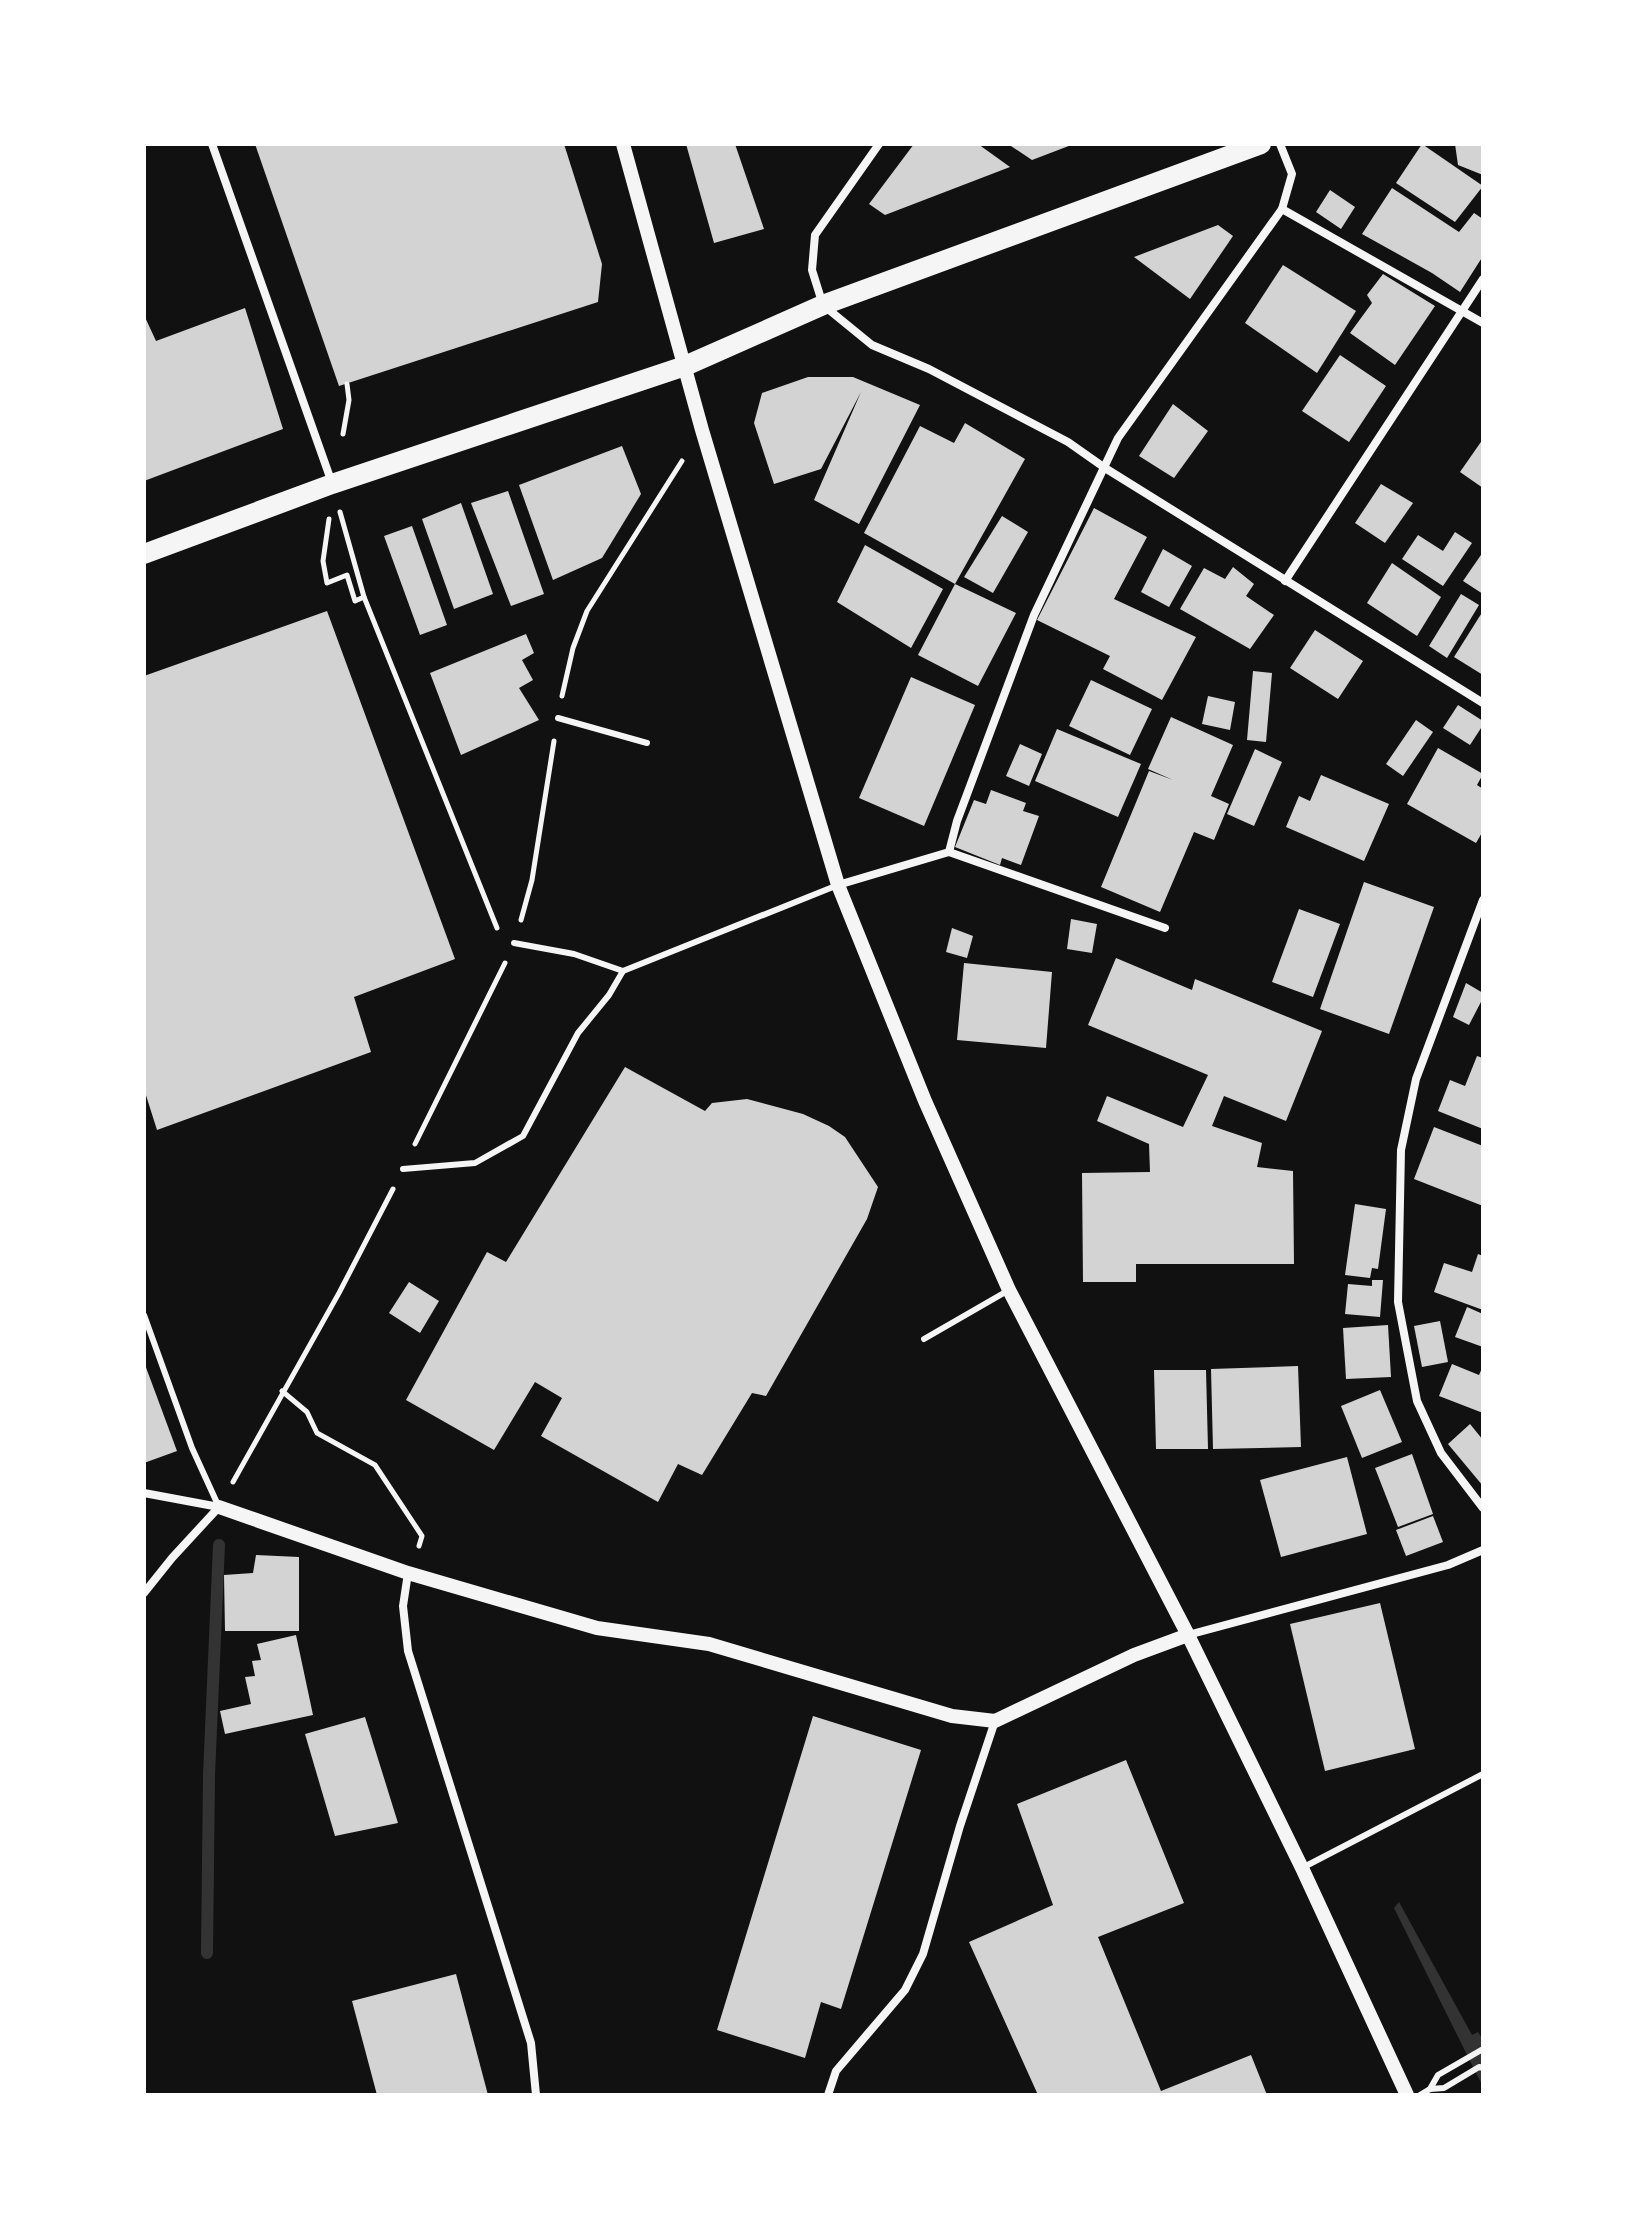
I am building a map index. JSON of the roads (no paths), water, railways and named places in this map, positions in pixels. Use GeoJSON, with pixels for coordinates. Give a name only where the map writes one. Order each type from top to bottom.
{"type":"FeatureCollection","features":[{"type":"Feature","properties":{"kind":"main road"},"geometry":{"type":"LineString","coordinates":[[144,554],[332,484],[685,366],[823,305],[1261,144]]}},
{"type":"Feature","properties":{"kind":"street"},"geometry":{"type":"LineString","coordinates":[[212,144],[332,484]]}},
{"type":"Feature","properties":{"kind":"street"},"geometry":{"type":"LineString","coordinates":[[623,144],[702,430],[838,885],[925,1101],[1009,1290],[1188,1635],[1302,1868],[1407,2095]]}},
{"type":"Feature","properties":{"kind":"street"},"geometry":{"type":"LineString","coordinates":[[879,144],[815,235],[812,270],[823,305],[872,345],[929,369],[1068,442],[1483,703]]}},
{"type":"Feature","properties":{"kind":"street"},"geometry":{"type":"LineString","coordinates":[[949,852],[957,821],[1034,615],[1118,438],[1282,209],[1292,174],[1280,144]]}},
{"type":"Feature","properties":{"kind":"street"},"geometry":{"type":"LineString","coordinates":[[1282,209],[1483,323]]}},
{"type":"Feature","properties":{"kind":"street"},"geometry":{"type":"LineString","coordinates":[[1285,581],[1483,279]]}},
{"type":"Feature","properties":{"kind":"street"},"geometry":{"type":"LineString","coordinates":[[838,885],[949,852],[1165,928]]}},
{"type":"Feature","properties":{"kind":"street"},"geometry":{"type":"LineString","coordinates":[[1483,900],[1416,1079],[1401,1150],[1398,1302],[1417,1401],[1441,1453],[1483,1508]]}},
{"type":"Feature","properties":{"kind":"street"},"geometry":{"type":"LineString","coordinates":[[144,1493],[219,1507],[408,1573],[597,1628],[709,1644],[952,1716],[995,1721],[1134,1655],[1188,1635],[1448,1565],[1483,1550]]}},
{"type":"Feature","properties":{"kind":"street"},"geometry":{"type":"LineString","coordinates":[[144,1593],[219,1507]]}},
{"type":"Feature","properties":{"kind":"street"},"geometry":{"type":"LineString","coordinates":[[408,1573],[403,1606],[408,1651],[531,2043],[536,2095]]}},
{"type":"Feature","properties":{"kind":"street"},"geometry":{"type":"LineString","coordinates":[[828,2095],[836,2071],[905,1990],[923,1954],[960,1826],[995,1721]]}},
{"type":"Feature","properties":{"kind":"lane"},"geometry":{"type":"LineString","coordinates":[[558,718],[647,743]]}},
{"type":"Feature","properties":{"kind":"lane"},"geometry":{"type":"LineString","coordinates":[[403,1169],[475,1163],[523,1136],[578,1033],[609,995],[623,971],[838,885]]}},
{"type":"Feature","properties":{"kind":"lane"},"geometry":{"type":"LineString","coordinates":[[514,943],[574,954],[623,971]]}},
{"type":"Feature","properties":{"kind":"lane"},"geometry":{"type":"LineString","coordinates":[[924,1339],[1009,1290]]}},
{"type":"Feature","properties":{"kind":"lane"},"geometry":{"type":"LineString","coordinates":[[144,1315],[192,1448],[219,1507]]}},
{"type":"Feature","properties":{"kind":"lane"},"geometry":{"type":"LineString","coordinates":[[1302,1868],[1483,1774]]}},
{"type":"Feature","properties":{"kind":"lane"},"geometry":{"type":"LineString","coordinates":[[1430,2089],[1438,2075],[1483,2049]]}},
{"type":"Feature","properties":{"kind":"lane"},"geometry":{"type":"LineString","coordinates":[[1420,2095],[1430,2089],[1444,2088],[1479,2067],[1483,2068]]}},
{"type":"Feature","properties":{"kind":"waterway"},"geometry":{"type":"LineString","coordinates":[[207,1953],[209,1775],[219,1545]]}}]}
